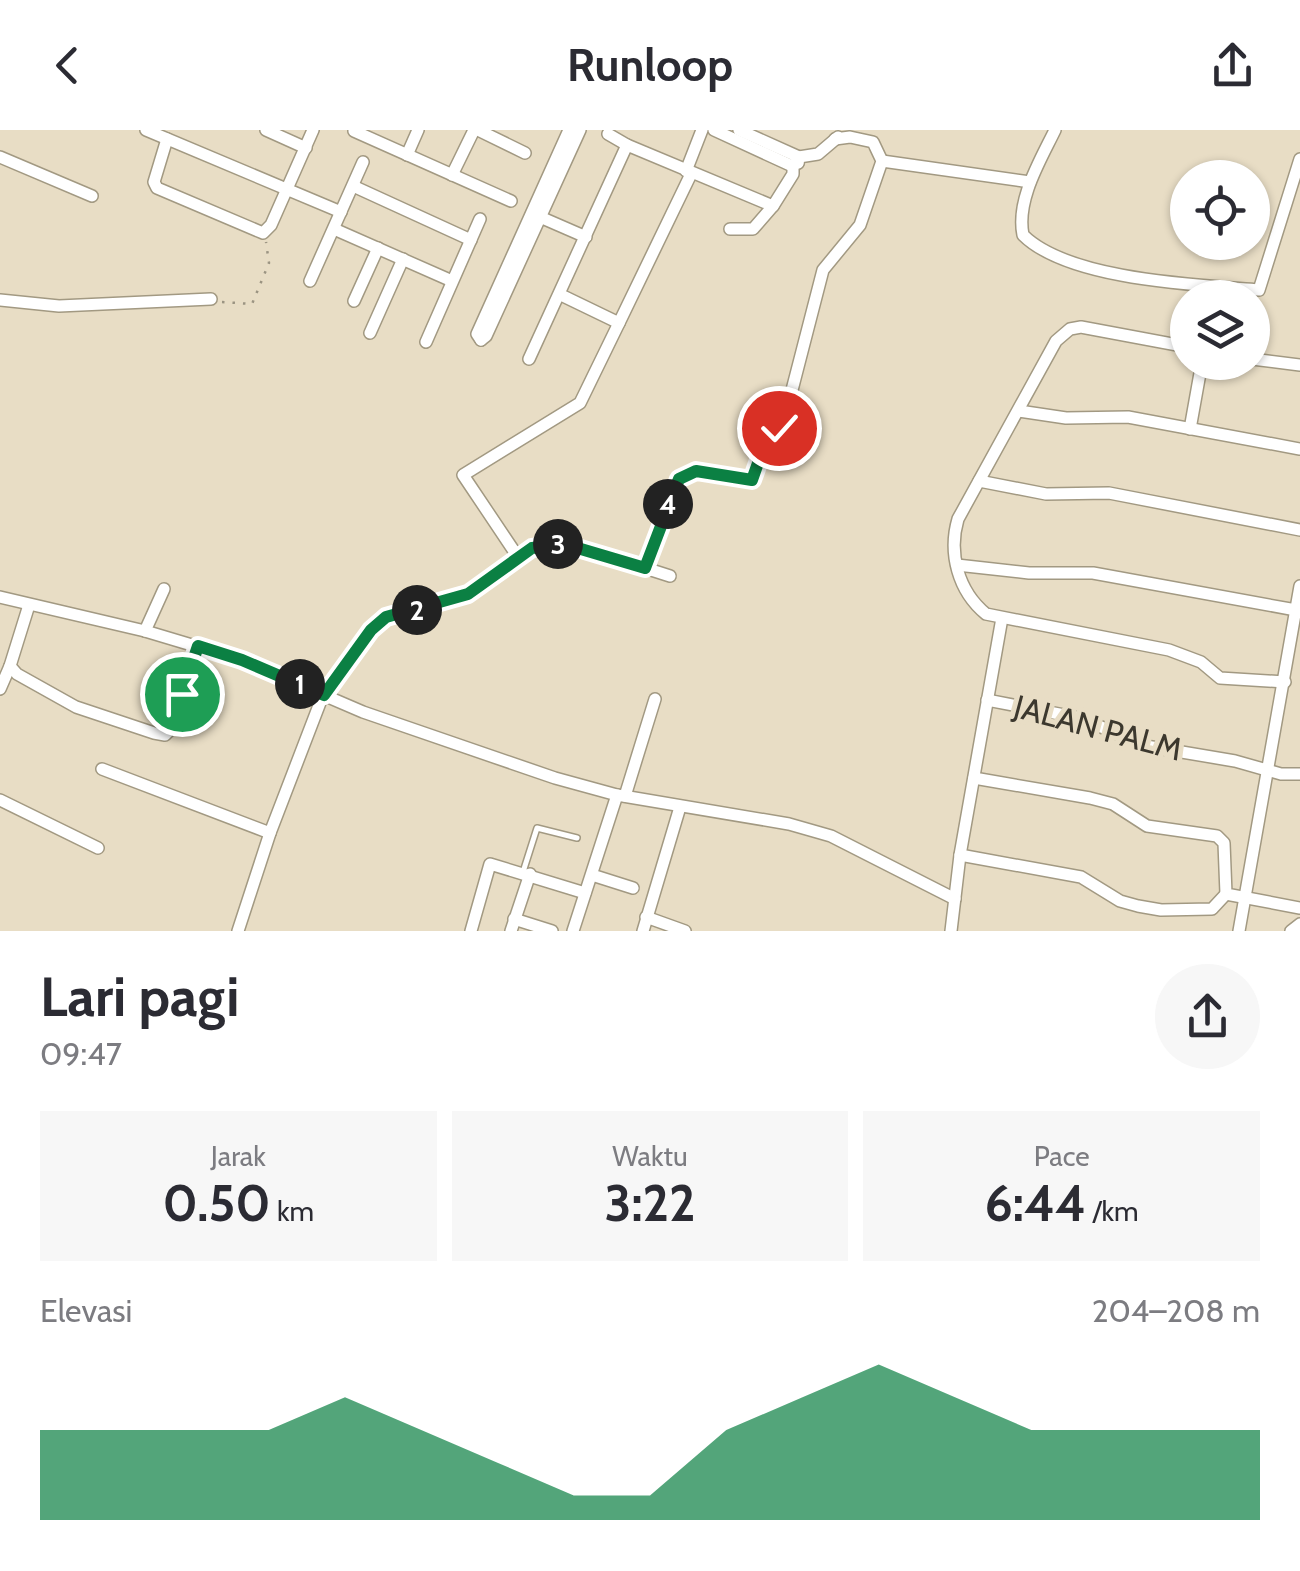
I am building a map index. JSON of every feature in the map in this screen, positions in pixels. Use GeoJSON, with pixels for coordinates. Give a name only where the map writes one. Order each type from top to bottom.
{"type":"FeatureCollection","features":[{"type":"Feature","properties":{"kind":"street"},"geometry":{"type":"LineString","coordinates":[[146,130],[341,212]]}},
{"type":"Feature","properties":{"kind":"street"},"geometry":{"type":"LineString","coordinates":[[266,130],[306,148]]}},
{"type":"Feature","properties":{"kind":"street"},"geometry":{"type":"LineString","coordinates":[[167,139],[154,182],[157,188],[263,233],[313,130]]}},
{"type":"Feature","properties":{"kind":"street"},"geometry":{"type":"LineString","coordinates":[[407,155],[418,130]]}},
{"type":"Feature","properties":{"kind":"street"},"geometry":{"type":"LineString","coordinates":[[452,176],[476,130],[525,153]]}},
{"type":"Feature","properties":{"kind":"street"},"geometry":{"type":"LineString","coordinates":[[568,130],[565,152],[540,217],[507,280],[565,152],[580,130]]}},
{"type":"Feature","properties":{"kind":"street"},"geometry":{"type":"LineString","coordinates":[[518,556],[463,476],[580,403],[689,173],[702,130]]}},
{"type":"Feature","properties":{"kind":"street"},"geometry":{"type":"LineString","coordinates":[[645,568],[679,479],[696,471],[749,481],[755,477],[763,449],[784,421],[823,270],[860,224],[882,161],[873,142],[850,136],[840,135],[812,157],[796,161],[714,130]]}},
{"type":"Feature","properties":{"kind":"street"},"geometry":{"type":"LineString","coordinates":[[739,130],[796,161]]}},
{"type":"Feature","properties":{"kind":"street"},"geometry":{"type":"LineString","coordinates":[[1055,130],[1030,182],[1021,229],[1033,244],[1061,258],[1126,276],[1259,290],[1300,159]]}},
{"type":"Feature","properties":{"kind":"street"},"geometry":{"type":"LineString","coordinates":[[354,131],[510,201]]}},
{"type":"Feature","properties":{"kind":"street"},"geometry":{"type":"LineString","coordinates":[[608,134],[689,173],[772,206]]}},
{"type":"Feature","properties":{"kind":"street"},"geometry":{"type":"LineString","coordinates":[[529,359],[627,145]]}},
{"type":"Feature","properties":{"kind":"street"},"geometry":{"type":"LineString","coordinates":[[0,156],[92,196]]}},
{"type":"Feature","properties":{"kind":"street"},"geometry":{"type":"LineString","coordinates":[[730,229],[753,229],[790,180],[796,161]]}},
{"type":"Feature","properties":{"kind":"street"},"geometry":{"type":"LineString","coordinates":[[882,161],[1030,182]]}},
{"type":"Feature","properties":{"kind":"street"},"geometry":{"type":"LineString","coordinates":[[310,281],[363,162]]}},
{"type":"Feature","properties":{"kind":"street"},"geometry":{"type":"LineString","coordinates":[[352,186],[471,240]]}},
{"type":"Feature","properties":{"kind":"street"},"geometry":{"type":"LineString","coordinates":[[540,217],[586,237]]}},
{"type":"Feature","properties":{"kind":"street"},"geometry":{"type":"LineString","coordinates":[[426,342],[480,220]]}},
{"type":"Feature","properties":{"kind":"street"},"geometry":{"type":"LineString","coordinates":[[334,229],[452,281]]}},
{"type":"Feature","properties":{"kind":"street"},"geometry":{"type":"LineString","coordinates":[[354,301],[378,248]]}},
{"type":"Feature","properties":{"kind":"street"},"geometry":{"type":"LineString","coordinates":[[370,333],[403,259]]}},
{"type":"Feature","properties":{"kind":"street"},"geometry":{"type":"LineString","coordinates":[[561,294],[619,324]]}},
{"type":"Feature","properties":{"kind":"street"},"geometry":{"type":"LineString","coordinates":[[0,300],[60,306],[210,299]]}},
{"type":"Feature","properties":{"kind":"street"},"geometry":{"type":"LineString","coordinates":[[1170,344],[1081,327],[1070,329],[1056,340],[954,535],[957,565],[966,594],[986,614],[1170,650],[1201,662],[1220,678],[1285,682]]}},
{"type":"Feature","properties":{"kind":"street"},"geometry":{"type":"LineString","coordinates":[[1270,361],[1300,365]]}},
{"type":"Feature","properties":{"kind":"street"},"geometry":{"type":"LineString","coordinates":[[1190,430],[1199,380]]}},
{"type":"Feature","properties":{"kind":"street"},"geometry":{"type":"LineString","coordinates":[[1019,411],[1066,418],[1118,416],[1300,449]]}},
{"type":"Feature","properties":{"kind":"street"},"geometry":{"type":"LineString","coordinates":[[979,481],[1046,494],[1108,493],[1300,530]]}},
{"type":"Feature","properties":{"kind":"street"},"geometry":{"type":"LineString","coordinates":[[238,931],[270,833],[324,695],[371,630],[386,617],[468,594],[518,556],[547,544],[564,544],[670,576]]}},
{"type":"Feature","properties":{"kind":"street"},"geometry":{"type":"LineString","coordinates":[[957,565],[1029,573],[1093,572],[1296,610]]}},
{"type":"Feature","properties":{"kind":"street"},"geometry":{"type":"LineString","coordinates":[[1238,931],[1300,586]]}},
{"type":"Feature","properties":{"kind":"street"},"geometry":{"type":"LineString","coordinates":[[146,631],[164,589]]}},
{"type":"Feature","properties":{"kind":"street"},"geometry":{"type":"LineString","coordinates":[[0,597],[198,646],[498,759],[621,796],[789,824],[831,836],[955,899]]}},
{"type":"Feature","properties":{"kind":"street"},"geometry":{"type":"LineString","coordinates":[[0,689],[29,605]]}},
{"type":"Feature","properties":{"kind":"street"},"geometry":{"type":"LineString","coordinates":[[951,931],[960,855],[1002,618]]}},
{"type":"Feature","properties":{"kind":"street"},"geometry":{"type":"LineString","coordinates":[[10,666],[35,688],[76,707],[160,735],[171,729],[198,646]]}},
{"type":"Feature","properties":{"kind":"street"},"geometry":{"type":"LineString","coordinates":[[573,931],[655,700]]}},
{"type":"Feature","properties":{"kind":"street","name":"JALAN PALM"},"geometry":{"type":"LineString","coordinates":[[987,700],[1066,714],[1146,746],[1236,761],[1268,772],[1300,774]]}},
{"type":"Feature","properties":{"kind":"street"},"geometry":{"type":"LineString","coordinates":[[102,769],[270,833]]}},
{"type":"Feature","properties":{"kind":"street"},"geometry":{"type":"LineString","coordinates":[[960,855],[1081,877],[1120,901],[1161,910],[1212,909],[1226,894],[1224,842],[1217,836],[1147,826],[1113,804],[1090,798],[974,778]]}},
{"type":"Feature","properties":{"kind":"street"},"geometry":{"type":"LineString","coordinates":[[0,800],[98,848]]}},
{"type":"Feature","properties":{"kind":"street"},"geometry":{"type":"LineString","coordinates":[[644,931],[680,807]]}},
{"type":"Feature","properties":{"kind":"street"},"geometry":{"type":"LineString","coordinates":[[470,931],[490,864],[586,893]]}},
{"type":"Feature","properties":{"kind":"street"},"geometry":{"type":"LineString","coordinates":[[526,873],[512,925],[552,931]]}},
{"type":"Feature","properties":{"kind":"street"},"geometry":{"type":"LineString","coordinates":[[592,876],[633,888]]}},
{"type":"Feature","properties":{"kind":"street"},"geometry":{"type":"LineString","coordinates":[[1226,894],[1300,908]]}},
{"type":"Feature","properties":{"kind":"street"},"geometry":{"type":"LineString","coordinates":[[646,917],[685,931]]}},
{"type":"Feature","properties":{"kind":"street"},"geometry":{"type":"LineString","coordinates":[[1291,931],[1300,924]]}},
{"type":"Feature","properties":{"kind":"lane"},"geometry":{"type":"LineString","coordinates":[[526,873],[537,828],[577,838]]}},
{"type":"Feature","properties":{"kind":"path"},"geometry":{"type":"LineString","coordinates":[[210,299],[252,304],[269,264],[263,233]]}},
{"type":"Feature","properties":{"kind":"route"},"geometry":{"type":"LineString","coordinates":[[182,694],[198,646],[324,695],[371,630],[386,617],[468,594],[532,548],[564,544],[645,568],[679,479],[696,471],[752,480],[763,449],[779,428]]}}]}
